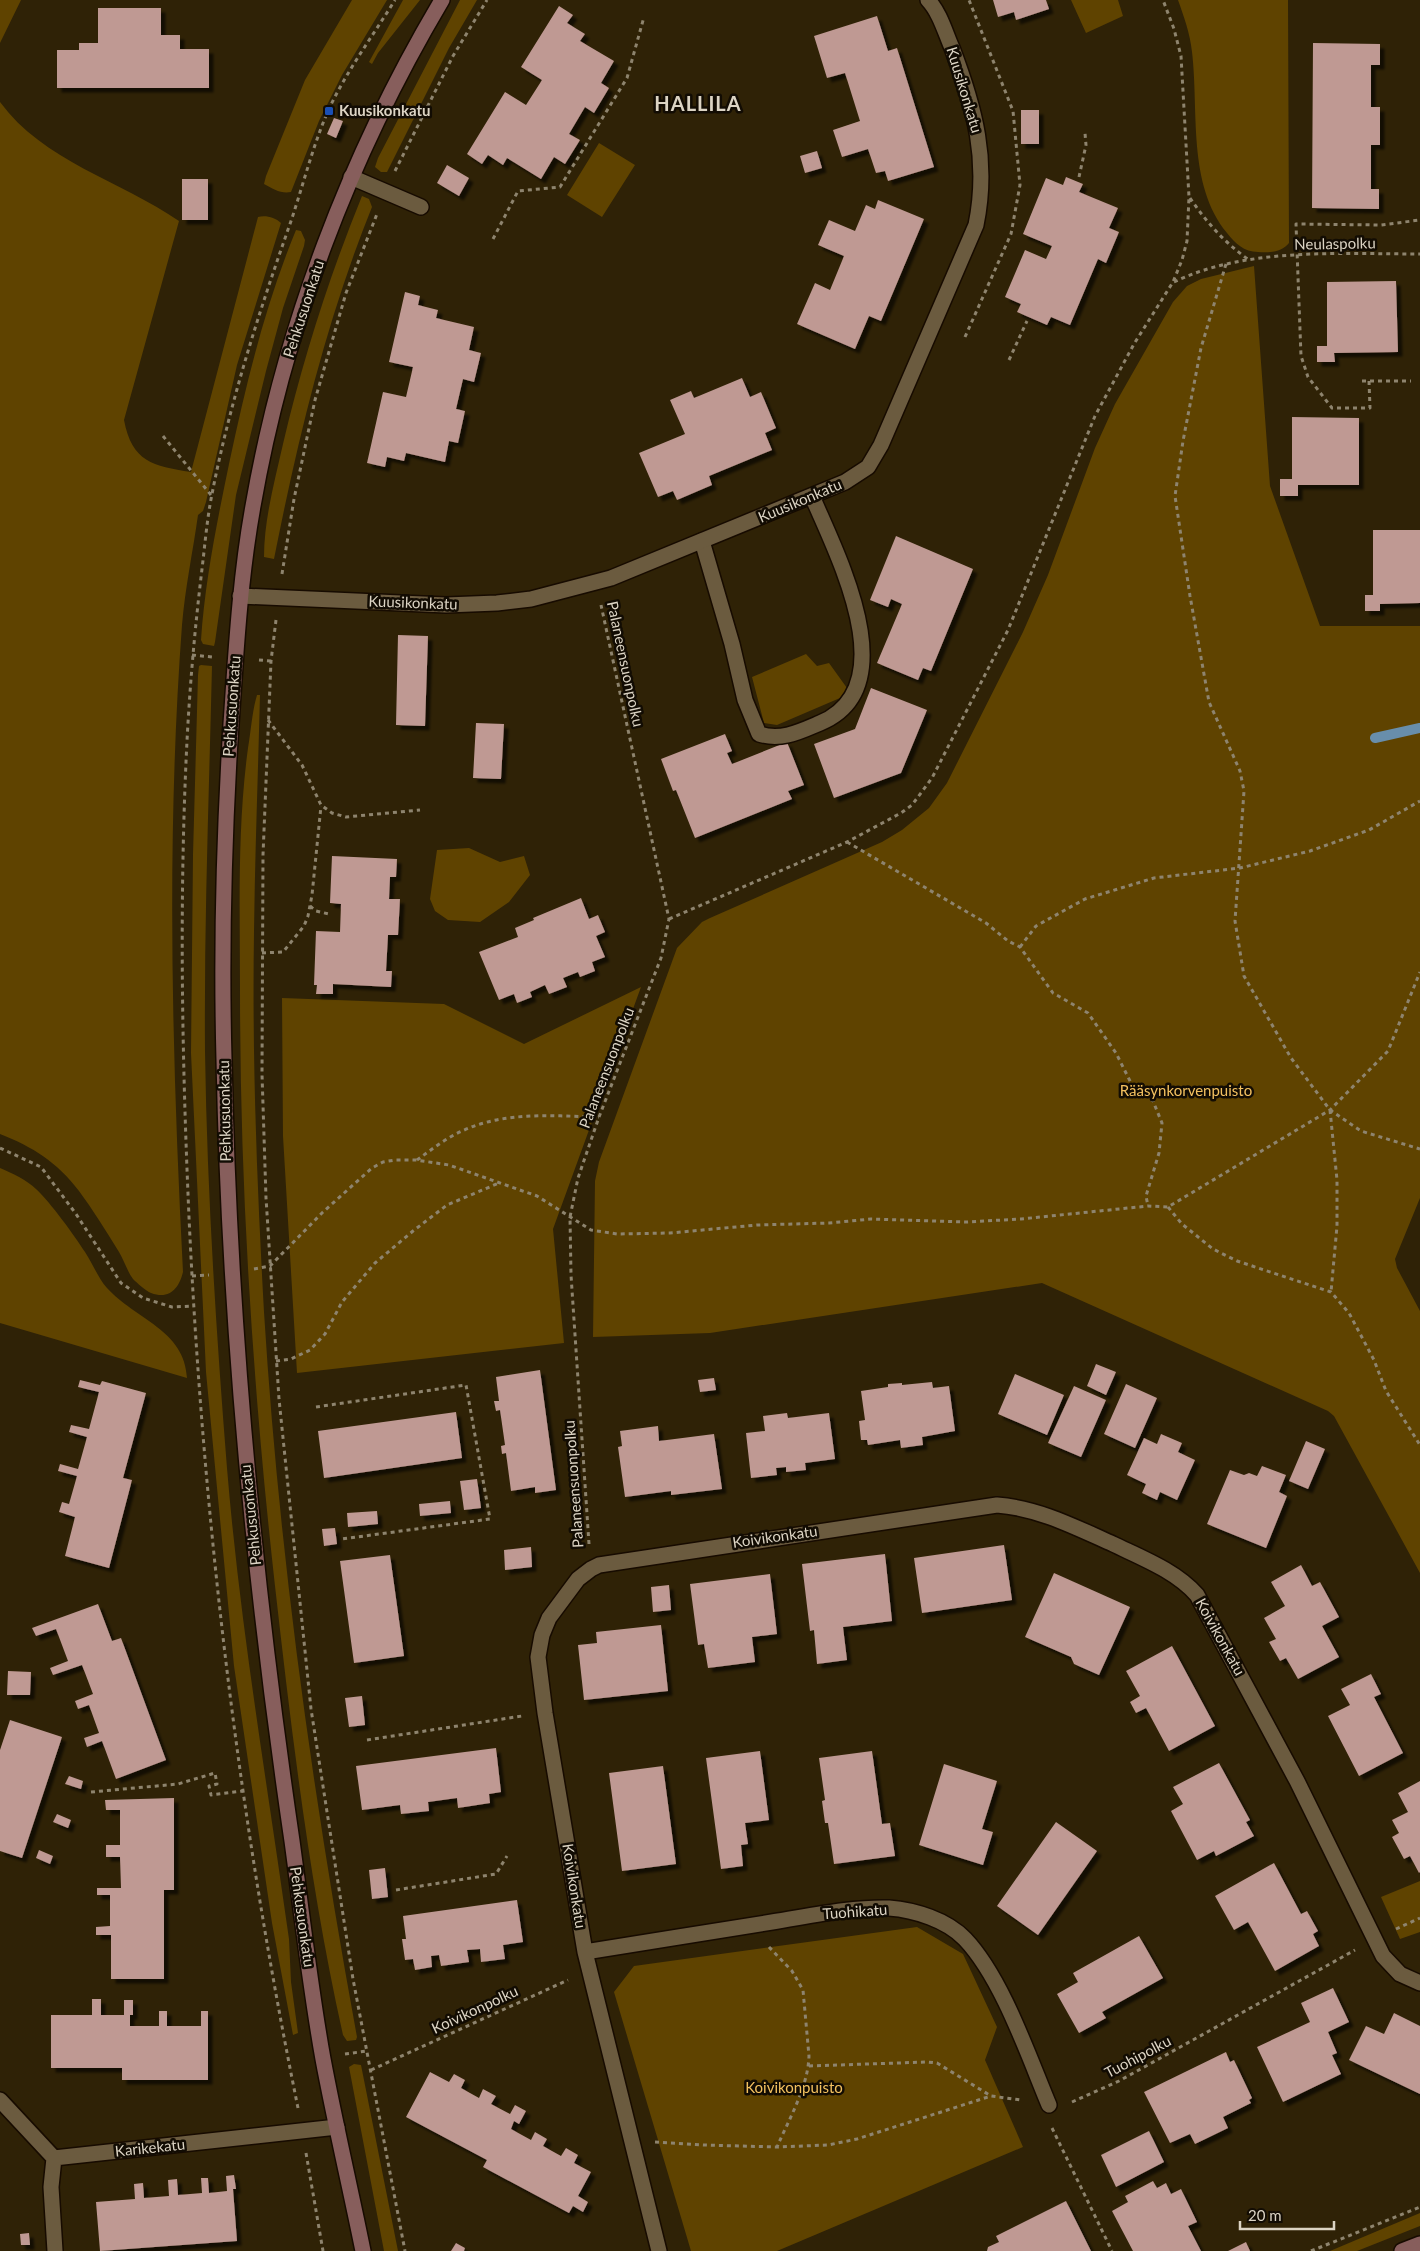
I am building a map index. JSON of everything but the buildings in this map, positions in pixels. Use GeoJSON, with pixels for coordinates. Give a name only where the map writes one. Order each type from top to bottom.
{"type":"FeatureCollection","features":[{"type":"Feature","properties":{"kind":"main road","name":"Pehkusuonkatu"},"geometry":{"type":"LineString","coordinates":[[363,2251],[318,2022],[274,1720],[247,1486],[231,1274],[225,1127],[223,902],[228,773],[240,596],[254,503],[279,389],[304,305],[351,177],[403,67],[442,0]]}},
{"type":"Feature","properties":{"kind":"main road"},"geometry":{"type":"LineString","coordinates":[[1402,2251],[1420,2244]]}},
{"type":"Feature","properties":{"kind":"street","name":"Kuusikonkatu"},"geometry":{"type":"LineString","coordinates":[[240,596],[438,604],[487,603],[531,598],[611,578],[812,496],[859,474],[868,467],[875,458],[976,225],[982,195],[982,165],[974,113],[962,74],[940,17],[928,0]]}},
{"type":"Feature","properties":{"kind":"street"},"geometry":{"type":"LineString","coordinates":[[351,177],[422,207]]}},
{"type":"Feature","properties":{"kind":"street"},"geometry":{"type":"LineString","coordinates":[[702,541],[732,644],[745,700],[758,734],[774,737],[785,736],[831,719],[842,711],[852,698],[859,682],[862,668],[861,635],[856,608],[849,587],[812,496]]}},
{"type":"Feature","properties":{"kind":"street","name":"Koivikonkatu"},"geometry":{"type":"LineString","coordinates":[[659,2251],[585,1952],[545,1713],[538,1657],[542,1635],[549,1618],[578,1579],[591,1569],[629,1559],[997,1505],[1029,1510],[1065,1522],[1131,1552],[1189,1586],[1202,1602],[1297,1781],[1374,1939],[1391,1966],[1400,1974],[1420,1983]]}},
{"type":"Feature","properties":{"kind":"street","name":"Tuohikatu"},"geometry":{"type":"LineString","coordinates":[[585,1952],[837,1912],[890,1908],[914,1912],[950,1927],[965,1939],[981,1960],[1005,2002],[1049,2105]]}},
{"type":"Feature","properties":{"kind":"street"},"geometry":{"type":"LineString","coordinates":[[0,2100],[54,2158],[51,2187],[55,2251]]}},
{"type":"Feature","properties":{"kind":"street","name":"Karikekatu"},"geometry":{"type":"LineString","coordinates":[[54,2158],[338,2127]]}},
{"type":"Feature","properties":{"kind":"path"},"geometry":{"type":"LineString","coordinates":[[278,598],[294,499],[315,400],[346,292],[386,192],[453,56],[487,0]]}},
{"type":"Feature","properties":{"kind":"path"},"geometry":{"type":"LineString","coordinates":[[669,918],[847,842],[912,805],[932,778],[1008,630],[1095,416],[1130,351],[1173,282],[1187,241],[1189,197],[1181,56],[1164,0]]}},
{"type":"Feature","properties":{"kind":"path"},"geometry":{"type":"LineString","coordinates":[[493,238],[518,191],[560,187],[627,78],[644,17]]}},
{"type":"Feature","properties":{"kind":"path"},"geometry":{"type":"LineString","coordinates":[[1079,176],[1086,145],[1085,133]]}},
{"type":"Feature","properties":{"kind":"path"},"geometry":{"type":"LineString","coordinates":[[1189,197],[1210,226],[1225,241],[1250,260]]}},
{"type":"Feature","properties":{"kind":"path"},"geometry":{"type":"LineString","coordinates":[[1369,381],[1370,408],[1332,408],[1308,378],[1301,356],[1296,224],[1381,225],[1420,220]]}},
{"type":"Feature","properties":{"kind":"path","name":"Neulaspolku"},"geometry":{"type":"LineString","coordinates":[[1173,282],[1197,271],[1250,260],[1298,256],[1420,254]]}},
{"type":"Feature","properties":{"kind":"path"},"geometry":{"type":"LineString","coordinates":[[1226,264],[1201,348],[1183,440],[1176,496],[1190,596],[1209,702],[1240,771],[1244,791],[1235,921],[1244,976],[1292,1058],[1330,1110],[1361,1131],[1420,1149]]}},
{"type":"Feature","properties":{"kind":"path"},"geometry":{"type":"LineString","coordinates":[[1009,360],[1027,321]]}},
{"type":"Feature","properties":{"kind":"path"},"geometry":{"type":"LineString","coordinates":[[1362,381],[1411,381]]}},
{"type":"Feature","properties":{"kind":"path"},"geometry":{"type":"LineString","coordinates":[[163,436],[212,496]]}},
{"type":"Feature","properties":{"kind":"path","name":"Palaneensuonpolku"},"geometry":{"type":"LineString","coordinates":[[591,1569],[571,1275],[570,1217],[578,1178],[599,1117],[661,958],[669,918],[600,602],[607,600]]}},
{"type":"Feature","properties":{"kind":"path"},"geometry":{"type":"LineString","coordinates":[[283,617],[276,617],[271,660],[263,855],[262,953],[262,1074],[276,1361],[311,1709],[353,1979],[405,2251]]}},
{"type":"Feature","properties":{"kind":"path"},"geometry":{"type":"LineString","coordinates":[[262,953],[281,952],[287,948],[304,926],[310,906],[321,806],[302,764],[268,719]]}},
{"type":"Feature","properties":{"kind":"path"},"geometry":{"type":"LineString","coordinates":[[1020,947],[1036,926],[1085,899],[1154,878],[1240,868],[1310,851],[1369,830],[1420,800]]}},
{"type":"Feature","properties":{"kind":"path"},"geometry":{"type":"LineString","coordinates":[[321,806],[332,813],[346,817],[420,810]]}},
{"type":"Feature","properties":{"kind":"path"},"geometry":{"type":"LineString","coordinates":[[847,842],[986,922],[1008,941],[1020,947],[1053,993],[1088,1013],[1116,1053],[1134,1087],[1153,1101],[1162,1123],[1159,1153],[1146,1196],[1148,1206]]}},
{"type":"Feature","properties":{"kind":"path"},"geometry":{"type":"LineString","coordinates":[[310,906],[316,911],[329,914]]}},
{"type":"Feature","properties":{"kind":"path"},"geometry":{"type":"LineString","coordinates":[[270,1266],[323,1212],[372,1168],[383,1162],[395,1160],[416,1160],[449,1165],[500,1182],[537,1196],[582,1226],[602,1232],[670,1233],[871,1220],[966,1222],[1020,1219],[1148,1206],[1168,1207],[1330,1110],[1388,1051],[1420,972]]}},
{"type":"Feature","properties":{"kind":"path"},"geometry":{"type":"LineString","coordinates":[[1330,1110],[1337,1180],[1337,1226],[1331,1292]]}},
{"type":"Feature","properties":{"kind":"path"},"geometry":{"type":"LineString","coordinates":[[416,1160],[461,1131],[486,1122],[527,1116],[599,1117]]}},
{"type":"Feature","properties":{"kind":"path"},"geometry":{"type":"LineString","coordinates":[[0,1148],[41,1167],[76,1214],[121,1283],[143,1298],[172,1307],[194,1306],[207,1491],[224,1646],[267,1944],[323,2251]]}},
{"type":"Feature","properties":{"kind":"path"},"geometry":{"type":"LineString","coordinates":[[276,1361],[291,1359],[310,1350],[325,1334],[342,1302],[375,1263],[413,1231],[447,1205],[500,1182]]}},
{"type":"Feature","properties":{"kind":"path"},"geometry":{"type":"LineString","coordinates":[[1168,1207],[1182,1224],[1213,1249],[1237,1261],[1331,1292],[1349,1313],[1374,1360],[1386,1391],[1420,1445]]}},
{"type":"Feature","properties":{"kind":"path"},"geometry":{"type":"LineString","coordinates":[[316,1407],[466,1386],[490,1519],[342,1539]]}},
{"type":"Feature","properties":{"kind":"path"},"geometry":{"type":"LineString","coordinates":[[367,1740],[545,1713]]}},
{"type":"Feature","properties":{"kind":"path"},"geometry":{"type":"LineString","coordinates":[[91,1792],[178,1784],[215,1773],[217,1784],[209,1786],[212,1795],[244,1791]]}},
{"type":"Feature","properties":{"kind":"path"},"geometry":{"type":"LineString","coordinates":[[396,1890],[496,1874],[507,1856]]}},
{"type":"Feature","properties":{"kind":"path"},"geometry":{"type":"LineString","coordinates":[[749,1926],[800,1982],[804,1999],[809,2066],[777,2147]]}},
{"type":"Feature","properties":{"kind":"path","name":"Tuohipolku"},"geometry":{"type":"LineString","coordinates":[[991,2096],[1049,2105],[1076,2101],[1119,2081],[1374,1939]]}},
{"type":"Feature","properties":{"kind":"path","name":"Koivikonpolku"},"geometry":{"type":"LineString","coordinates":[[370,2070],[590,1970]]}},
{"type":"Feature","properties":{"kind":"path"},"geometry":{"type":"LineString","coordinates":[[809,2066],[937,2063],[991,2096]]}},
{"type":"Feature","properties":{"kind":"path"},"geometry":{"type":"LineString","coordinates":[[632,2140],[703,2145],[777,2147],[842,2143],[991,2096]]}},
{"type":"Feature","properties":{"kind":"path"},"geometry":{"type":"LineString","coordinates":[[1049,2105],[1052,2128],[1112,2251]]}},
{"type":"Feature","properties":{"kind":"path"},"geometry":{"type":"LineString","coordinates":[[1311,2251],[1420,2207]]}},
{"type":"Feature","properties":{"kind":"green space"},"geometry":{"type":"Polygon","coordinates":[[[0,0],[21,0],[0,43],[0,0]]]}},
{"type":"Feature","properties":{"kind":"green space"},"geometry":{"type":"Polygon","coordinates":[[[352,0],[387,0],[342,75],[319,121],[291,192],[277,191],[264,184],[266,176],[305,80],[352,0]]]}},
{"type":"Feature","properties":{"kind":"green space"},"geometry":{"type":"Polygon","coordinates":[[[403,0],[420,0],[378,53],[372,64],[369,62],[403,0]]]}},
{"type":"Feature","properties":{"kind":"green space"},"geometry":{"type":"Polygon","coordinates":[[[460,0],[477,0],[449,48],[387,172],[381,172],[375,167],[378,158],[460,0]]]}},
{"type":"Feature","properties":{"kind":"green space"},"geometry":{"type":"Polygon","coordinates":[[[1071,0],[1118,0],[1123,16],[1086,33],[1071,0]]]}},
{"type":"Feature","properties":{"kind":"green space"},"geometry":{"type":"Polygon","coordinates":[[[1178,0],[1288,0],[1289,243],[1279,250],[1253,252],[1244,249],[1227,233],[1214,214],[1200,170],[1191,45],[1178,0]]]}},
{"type":"Feature","properties":{"kind":"green space"},"geometry":{"type":"Polygon","coordinates":[[[0,102],[38,140],[60,155],[179,221],[124,420],[133,445],[146,460],[155,464],[191,472],[258,217],[270,217],[281,223],[237,365],[206,502],[203,511],[198,515],[183,611],[174,787],[172,949],[183,1272],[176,1288],[163,1295],[149,1292],[133,1279],[119,1252],[94,1213],[79,1191],[62,1172],[44,1156],[0,1134],[0,102]]]}},
{"type":"Feature","properties":{"kind":"green space"},"geometry":{"type":"Polygon","coordinates":[[[599,143],[635,165],[602,217],[567,195],[599,143]]]}},
{"type":"Feature","properties":{"kind":"green space"},"geometry":{"type":"Polygon","coordinates":[[[362,196],[369,199],[372,207],[341,293],[315,380],[303,425],[274,559],[264,557],[270,500],[299,381],[328,288],[362,196]]]}},
{"type":"Feature","properties":{"kind":"green space"},"geometry":{"type":"Polygon","coordinates":[[[296,230],[301,231],[305,240],[304,246],[283,308],[236,495],[214,646],[203,644],[201,640],[208,574],[235,434],[266,316],[296,230]]]}},
{"type":"Feature","properties":{"kind":"green space","name":"Rääsynkorvenpuisto"},"geometry":{"type":"Polygon","coordinates":[[[1254,266],[1270,486],[1320,626],[1420,626],[1420,1198],[1395,1259],[1397,1268],[1420,1311],[1420,1573],[1334,1416],[1328,1411],[1042,1283],[710,1333],[593,1337],[595,1181],[599,1162],[677,948],[702,922],[882,842],[902,830],[929,808],[947,783],[1023,632],[1048,575],[1095,448],[1115,404],[1173,302],[1187,286],[1201,279],[1254,266]]]}},
{"type":"Feature","properties":{"kind":"green space"},"geometry":{"type":"Polygon","coordinates":[[[806,654],[817,666],[829,663],[847,688],[840,698],[777,725],[764,723],[752,677],[806,654]]]}},
{"type":"Feature","properties":{"kind":"green space"},"geometry":{"type":"Polygon","coordinates":[[[199,666],[212,666],[206,907],[205,1051],[210,1208],[219,1364],[232,1527],[239,1586],[289,1939],[291,1982],[298,2033],[293,2035],[272,1923],[234,1666],[206,1372],[191,1053],[193,855],[198,675],[199,666]]]}},
{"type":"Feature","properties":{"kind":"green space"},"geometry":{"type":"Polygon","coordinates":[[[257,695],[260,695],[254,902],[254,1075],[257,1170],[270,1403],[288,1585],[312,1766],[357,2037],[356,2040],[347,2041],[343,2035],[321,1924],[295,1755],[267,1512],[249,1290],[242,1141],[240,870],[244,778],[257,695]]]}},
{"type":"Feature","properties":{"kind":"green space"},"geometry":{"type":"Polygon","coordinates":[[[469,848],[500,862],[524,856],[530,875],[509,902],[480,922],[448,920],[435,911],[430,899],[437,850],[469,848]]]}},
{"type":"Feature","properties":{"kind":"green space"},"geometry":{"type":"Polygon","coordinates":[[[641,987],[553,1229],[564,1343],[297,1373],[283,1136],[282,998],[444,1004],[524,1044],[641,987]]]}},
{"type":"Feature","properties":{"kind":"green space"},"geometry":{"type":"Polygon","coordinates":[[[0,1168],[24,1180],[48,1202],[69,1228],[107,1288],[118,1299],[157,1327],[178,1348],[184,1362],[187,1378],[0,1323],[0,1168]]]}},
{"type":"Feature","properties":{"kind":"green space"},"geometry":{"type":"Polygon","coordinates":[[[1420,1881],[1420,1932],[1400,1939],[1381,1897],[1420,1881]]]}},
{"type":"Feature","properties":{"kind":"green space","name":"Koivikonpuisto"},"geometry":{"type":"Polygon","coordinates":[[[917,1927],[963,1954],[997,2027],[985,2060],[1023,2147],[777,2251],[691,2251],[614,1992],[634,1966],[917,1927]]]}},
{"type":"Feature","properties":{"kind":"green space"},"geometry":{"type":"Polygon","coordinates":[[[354,2064],[361,2065],[398,2251],[384,2251],[349,2067],[354,2064]]]}},
{"type":"Feature","properties":{"kind":"green space"},"geometry":{"type":"Polygon","coordinates":[[[1420,2213],[1420,2226],[1357,2251],[1330,2251],[1420,2213]]]}},
{"type":"Feature","properties":{"kind":"waterway"},"geometry":{"type":"LineString","coordinates":[[1375,738],[1420,728]]}},
{"type":"Feature","properties":{"kind":"place","name":"Kuusikonkatu"},"geometry":{"type":"Point","coordinates":[329,111]}},
{"type":"Feature","properties":{"kind":"district","name":"HALLILA"},"geometry":{"type":"Point","coordinates":[698,104]}}]}
